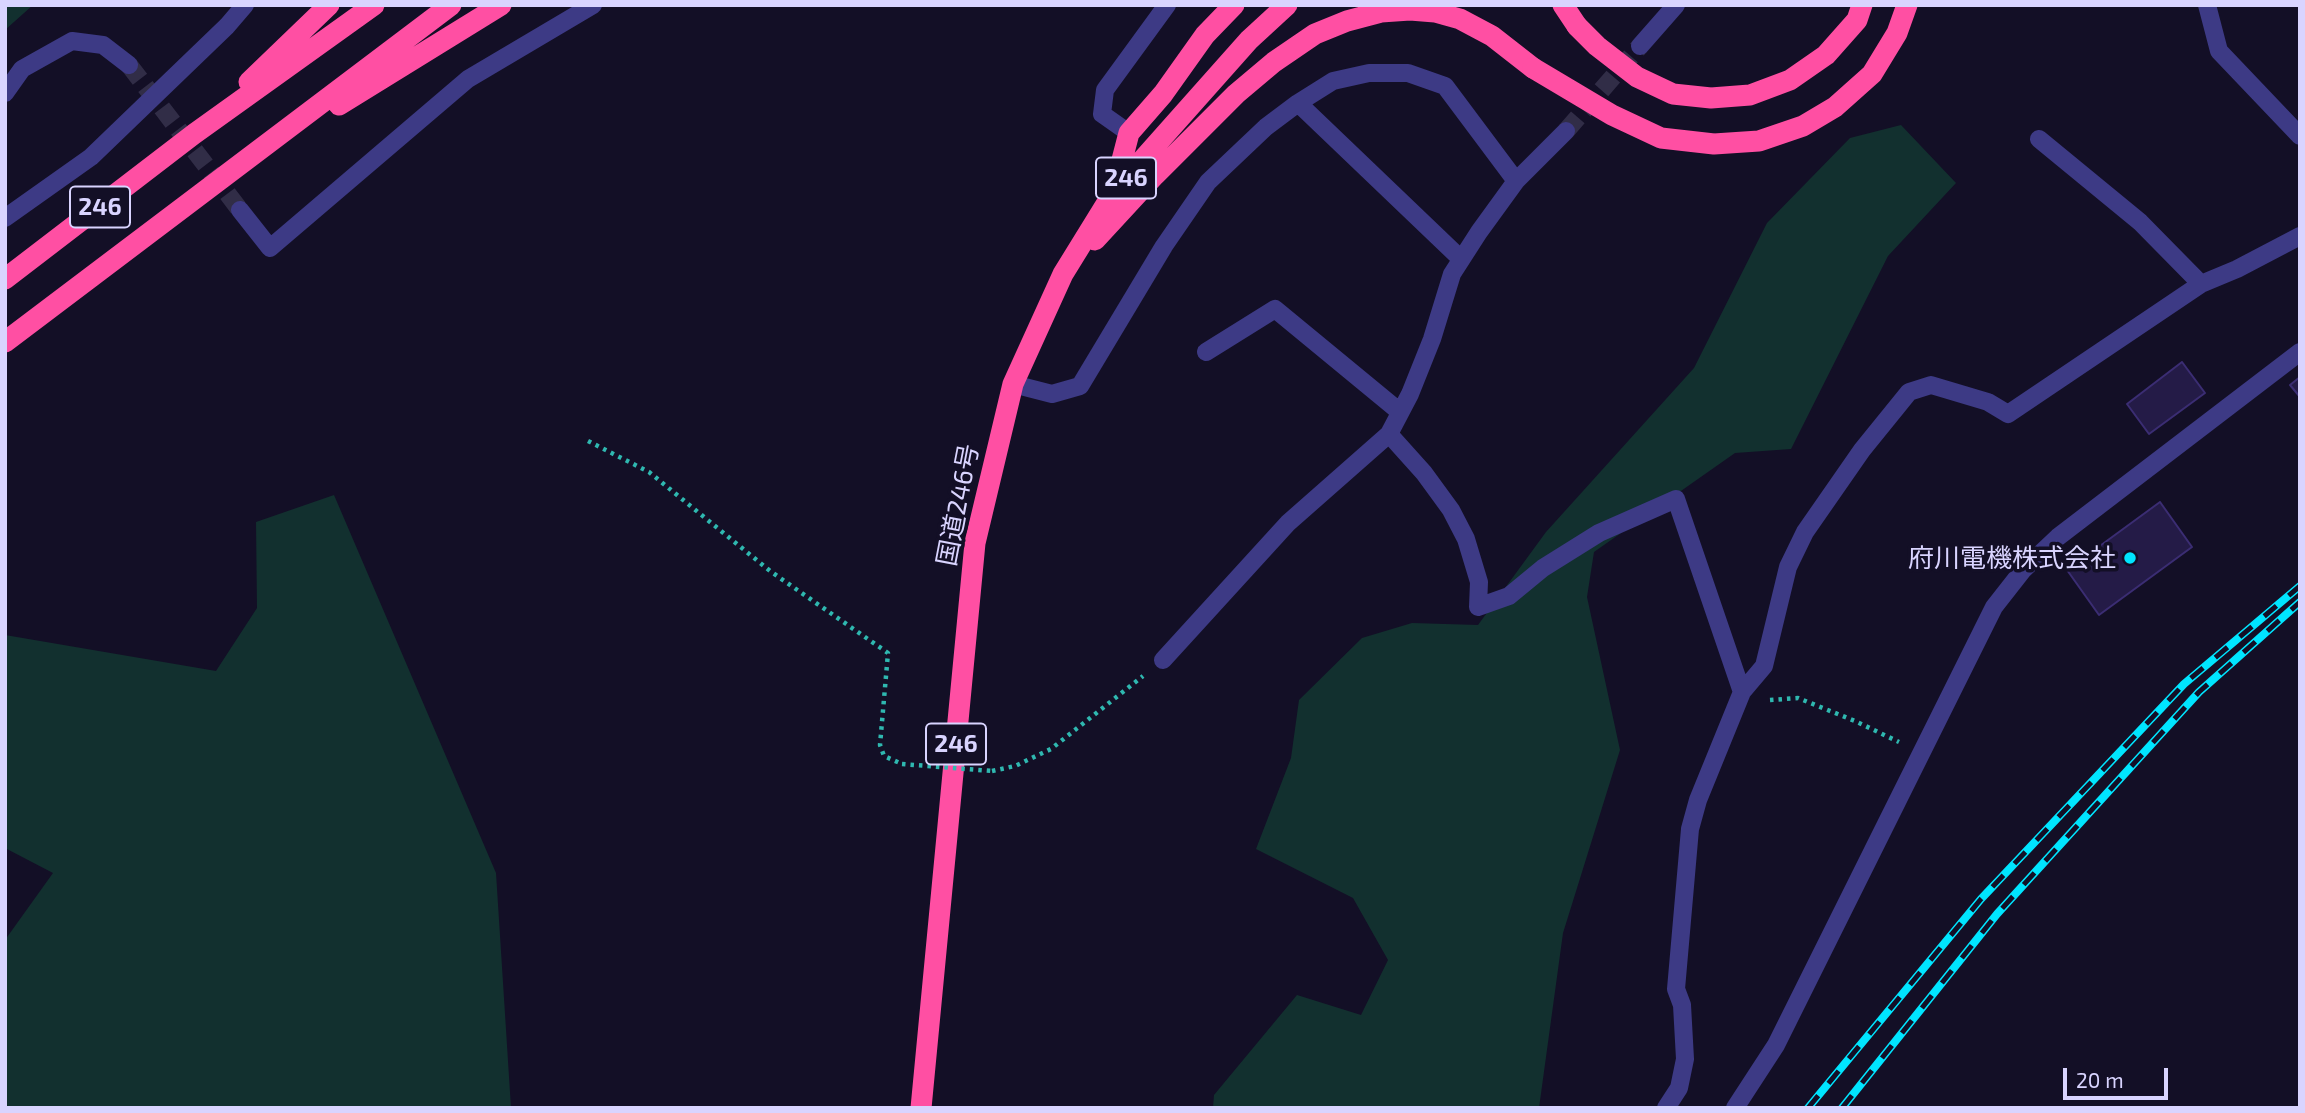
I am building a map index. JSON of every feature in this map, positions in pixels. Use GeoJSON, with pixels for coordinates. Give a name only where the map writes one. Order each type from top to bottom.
{"type":"FeatureCollection","features":[{"type":"Feature","properties":{"kind":"highway"},"geometry":{"type":"LineString","coordinates":[[194,134],[329,5]]}},
{"type":"Feature","properties":{"kind":"highway"},"geometry":{"type":"LineString","coordinates":[[194,134],[374,5]]}},
{"type":"Feature","properties":{"kind":"highway"},"geometry":{"type":"LineString","coordinates":[[5,342],[451,5]]}},
{"type":"Feature","properties":{"kind":"highway"},"geometry":{"type":"LineString","coordinates":[[235,170],[501,5]]}},
{"type":"Feature","properties":{"kind":"highway"},"geometry":{"type":"LineString","coordinates":[[1114,193],[1129,133],[1163,94],[1205,35],[1234,5]]}},
{"type":"Feature","properties":{"kind":"highway","name":"国道246号"},"geometry":{"type":"LineString","coordinates":[[921,1108],[975,543],[1013,384],[1063,274],[1114,193],[1223,68],[1287,5]]}},
{"type":"Feature","properties":{"kind":"highway"},"geometry":{"type":"LineString","coordinates":[[1563,5],[1577,26],[1597,46],[1637,77],[1673,94],[1724,97],[1750,95],[1790,80],[1826,55],[1857,20],[1863,5]]}},
{"type":"Feature","properties":{"kind":"highway"},"geometry":{"type":"LineString","coordinates":[[1063,274],[1155,175],[1236,94],[1274,62],[1315,34],[1347,21],[1381,12],[1435,9],[1492,36],[1533,68],[1612,115],[1661,138],[1714,144],[1759,141],[1803,126],[1836,107],[1872,75],[1897,33],[1907,5]]}},
{"type":"Feature","properties":{"kind":"highway","name":"246"},"geometry":{"type":"LineString","coordinates":[[5,279],[194,134]]}},
{"type":"Feature","properties":{"kind":"street"},"geometry":{"type":"LineString","coordinates":[[5,218],[92,157],[227,26],[245,5]]}},
{"type":"Feature","properties":{"kind":"street"},"geometry":{"type":"LineString","coordinates":[[240,209],[270,248],[468,79],[593,5]]}},
{"type":"Feature","properties":{"kind":"street"},"geometry":{"type":"LineString","coordinates":[[1129,133],[1102,114],[1105,90],[1167,5]]}},
{"type":"Feature","properties":{"kind":"street"},"geometry":{"type":"LineString","coordinates":[[1640,46],[1676,5]]}},
{"type":"Feature","properties":{"kind":"street"},"geometry":{"type":"LineString","coordinates":[[2207,5],[2219,51],[2300,135]]}},
{"type":"Feature","properties":{"kind":"street"},"geometry":{"type":"LineString","coordinates":[[5,93],[22,69],[72,41],[103,46],[128,65]]}},
{"type":"Feature","properties":{"kind":"street"},"geometry":{"type":"LineString","coordinates":[[1013,384],[1052,394],[1080,386],[1164,246],[1208,182],[1266,127],[1333,81],[1369,73],[1408,73],[1445,86],[1516,181]]}},
{"type":"Feature","properties":{"kind":"street"},"geometry":{"type":"LineString","coordinates":[[1298,103],[1461,259]]}},
{"type":"Feature","properties":{"kind":"street"},"geometry":{"type":"LineString","coordinates":[[1163,660],[1288,523],[1389,434],[1410,394],[1432,339],[1452,274],[1516,181],[1566,131]]}},
{"type":"Feature","properties":{"kind":"street"},"geometry":{"type":"LineString","coordinates":[[2039,139],[2140,222],[2202,284]]}},
{"type":"Feature","properties":{"kind":"street"},"geometry":{"type":"LineString","coordinates":[[1666,1108],[1679,1088],[1685,1059],[1682,1005],[1675,989],[1690,829],[1698,800],[1740,698],[1764,666],[1788,566],[1805,532],[1862,450],[1909,392],[1931,384],[1988,402],[2008,414],[2202,284],[2300,236]]}},
{"type":"Feature","properties":{"kind":"street"},"geometry":{"type":"LineString","coordinates":[[1206,352],[1275,309],[1400,412]]}},
{"type":"Feature","properties":{"kind":"street"},"geometry":{"type":"LineString","coordinates":[[1735,1108],[1776,1045],[1994,607],[2023,570],[2058,537],[2300,352]]}},
{"type":"Feature","properties":{"kind":"street"},"geometry":{"type":"LineString","coordinates":[[1389,434],[1424,473],[1451,510],[1466,539],[1479,582],[1478,607],[1509,596],[1543,568],[1599,533],[1676,499],[1740,698]]}},
{"type":"Feature","properties":{"kind":"path"},"geometry":{"type":"LineString","coordinates":[[589,441],[649,472],[770,571],[888,653],[880,745],[884,756],[902,764],[992,771],[1015,766],[1051,749],[1163,660]]}},
{"type":"Feature","properties":{"kind":"path"},"geometry":{"type":"LineString","coordinates":[[1740,698],[1798,698],[1921,752]]}},
{"type":"Feature","properties":{"kind":"green space"},"geometry":{"type":"Polygon","coordinates":[[[5,5],[33,5],[5,30],[5,5]]]}},
{"type":"Feature","properties":{"kind":"green space"},"geometry":{"type":"Polygon","coordinates":[[[1901,125],[1956,183],[1888,256],[1791,449],[1735,453],[1594,552],[1587,597],[1620,750],[1563,933],[1539,1108],[1213,1108],[1214,1095],[1297,995],[1361,1015],[1388,960],[1353,898],[1256,849],[1291,758],[1299,700],[1362,638],[1412,623],[1478,625],[1546,532],[1694,368],[1767,223],[1850,138],[1901,125]]]}},
{"type":"Feature","properties":{"kind":"green space"},"geometry":{"type":"Polygon","coordinates":[[[334,495],[496,873],[511,1108],[5,1108],[5,940],[53,873],[5,848],[5,635],[216,671],[257,608],[256,522],[334,495]]]}},
{"type":"Feature","properties":{"kind":"building"},"geometry":{"type":"Polygon","coordinates":[[[2182,362],[2205,393],[2149,434],[2127,404],[2182,362]]]}},
{"type":"Feature","properties":{"kind":"building"},"geometry":{"type":"Polygon","coordinates":[[[2300,377],[2300,397],[2290,385],[2300,377]]]}},
{"type":"Feature","properties":{"kind":"building","name":"府川電機株式会社"},"geometry":{"type":"Polygon","coordinates":[[[2160,502],[2192,547],[2099,615],[2067,570],[2160,502]]]}},
{"type":"Feature","properties":{"kind":"tunnel"},"geometry":{"type":"LineString","coordinates":[[1566,131],[1640,46]]}},
{"type":"Feature","properties":{"kind":"tunnel"},"geometry":{"type":"LineString","coordinates":[[129,65],[240,210]]}},
{"type":"Feature","properties":{"kind":"railway"},"geometry":{"type":"LineString","coordinates":[[1808,1108],[1981,899],[2184,684],[2300,586]]}},
{"type":"Feature","properties":{"kind":"railway"},"geometry":{"type":"LineString","coordinates":[[1842,1108],[1997,914],[2199,692],[2300,602]]}},
{"type":"Feature","properties":{"kind":"place","name":"府川電機株式会社"},"geometry":{"type":"Point","coordinates":[2130,558]}}]}
